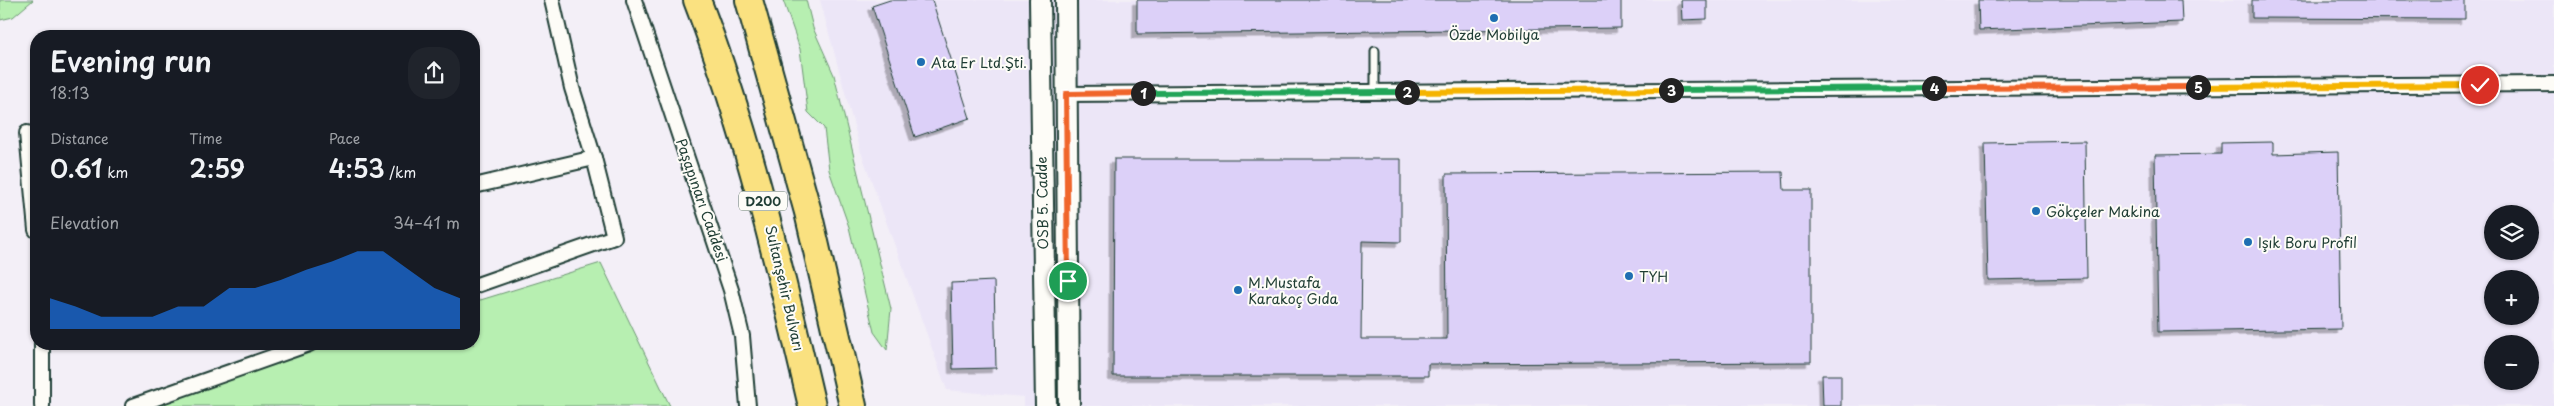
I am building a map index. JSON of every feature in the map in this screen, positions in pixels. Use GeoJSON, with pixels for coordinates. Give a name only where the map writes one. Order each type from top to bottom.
{"type":"FeatureCollection","features":[{"type":"Feature","properties":{"kind":"highway","name":"Sultanşehir Bulvarı"},"geometry":{"type":"LineString","coordinates":[[697,0],[718,55],[769,222],[812,406]]}},
{"type":"Feature","properties":{"kind":"highway","name":"D200"},"geometry":{"type":"LineString","coordinates":[[749,0],[808,212],[853,406]]}},
{"type":"Feature","properties":{"kind":"street"},"geometry":{"type":"LineString","coordinates":[[480,284],[614,237],[594,158],[572,88],[552,0]]}},
{"type":"Feature","properties":{"kind":"street","name":"Paşapınarı Caddesi"},"geometry":{"type":"LineString","coordinates":[[634,0],[732,290],[742,336],[748,406]]}},
{"type":"Feature","properties":{"kind":"street","name":"OSB 5. Cadde"},"geometry":{"type":"LineString","coordinates":[[1040,0],[1046,406]]}},
{"type":"Feature","properties":{"kind":"street"},"geometry":{"type":"LineString","coordinates":[[1066,0],[1069,406]]}},
{"type":"Feature","properties":{"kind":"street"},"geometry":{"type":"LineString","coordinates":[[1066,94],[2554,84]]}},
{"type":"Feature","properties":{"kind":"street"},"geometry":{"type":"LineString","coordinates":[[27,133],[30,165]]}},
{"type":"Feature","properties":{"kind":"street"},"geometry":{"type":"LineString","coordinates":[[480,185],[594,158]]}},
{"type":"Feature","properties":{"kind":"street"},"geometry":{"type":"LineString","coordinates":[[42,350],[42,406]]}},
{"type":"Feature","properties":{"kind":"street"},"geometry":{"type":"LineString","coordinates":[[133,406],[292,350]]}},
{"type":"Feature","properties":{"kind":"lane"},"geometry":{"type":"LineString","coordinates":[[1375,52],[1376,92]]}},
{"type":"Feature","properties":{"kind":"shaded area"},"geometry":{"type":"Polygon","coordinates":[[[820,0],[2554,0],[2554,406],[1024,406],[1024,397],[947,390],[861,152],[820,0]]]}},
{"type":"Feature","properties":{"kind":"green space"},"geometry":{"type":"Polygon","coordinates":[[[0,0],[33,0],[13,17],[0,20],[0,0]]]}},
{"type":"Feature","properties":{"kind":"green space"},"geometry":{"type":"Polygon","coordinates":[[[783,0],[806,0],[813,28],[834,75],[891,309],[887,350],[874,332],[849,227],[829,170],[824,128],[808,112],[800,49],[783,0]]]}},
{"type":"Feature","properties":{"kind":"green space"},"geometry":{"type":"Polygon","coordinates":[[[601,263],[670,406],[130,406],[315,350],[480,350],[480,300],[601,263]]]}},
{"type":"Feature","properties":{"kind":"building","name":"Ata Er Ltd.Şti."},"geometry":{"type":"Polygon","coordinates":[[[890,0],[932,0],[970,118],[915,137],[872,6],[890,0]]]}},
{"type":"Feature","properties":{"kind":"building"},"geometry":{"type":"Polygon","coordinates":[[[1137,0],[1621,0],[1621,28],[1137,34],[1137,0]]]}},
{"type":"Feature","properties":{"kind":"building"},"geometry":{"type":"Polygon","coordinates":[[[1681,0],[1707,0],[1707,19],[1682,20],[1681,0]]]}},
{"type":"Feature","properties":{"kind":"building"},"geometry":{"type":"Polygon","coordinates":[[[1978,0],[2181,0],[2182,22],[1979,30],[1978,0]]]}},
{"type":"Feature","properties":{"kind":"building"},"geometry":{"type":"Polygon","coordinates":[[[2252,0],[2465,0],[2465,19],[2252,18],[2252,0]]]}},
{"type":"Feature","properties":{"kind":"building","name":"Gökçeler Makina"},"geometry":{"type":"Polygon","coordinates":[[[2085,141],[2087,278],[1988,280],[1985,143],[2085,141]]]}},
{"type":"Feature","properties":{"kind":"building","name":"Işık Boru Profil"},"geometry":{"type":"Polygon","coordinates":[[[2273,142],[2273,154],[2338,152],[2341,329],[2158,332],[2155,155],[2221,154],[2221,143],[2273,142]]]}},
{"type":"Feature","properties":{"kind":"building"},"geometry":{"type":"Polygon","coordinates":[[[1114,159],[1401,159],[1401,242],[1362,241],[1361,339],[1447,339],[1446,174],[1783,172],[1784,190],[1811,190],[1811,362],[1428,364],[1428,376],[1113,376],[1114,159]]]}},
{"type":"Feature","properties":{"kind":"building"},"geometry":{"type":"Polygon","coordinates":[[[994,281],[996,368],[953,369],[951,283],[994,281]]]}},
{"type":"Feature","properties":{"kind":"building"},"geometry":{"type":"Polygon","coordinates":[[[1822,375],[1841,375],[1841,406],[1823,406],[1822,375]]]}},
{"type":"Feature","properties":{"kind":"place","name":"Özde Mobilya"},"geometry":{"type":"Point","coordinates":[1494,18]}},
{"type":"Feature","properties":{"kind":"place","name":"Ata Er Ltd.Şti."},"geometry":{"type":"Point","coordinates":[921,62]}},
{"type":"Feature","properties":{"kind":"place","name":"Gökçeler Makina"},"geometry":{"type":"Point","coordinates":[2036,211]}},
{"type":"Feature","properties":{"kind":"place","name":"Işık Boru Profil"},"geometry":{"type":"Point","coordinates":[2248,242]}},
{"type":"Feature","properties":{"kind":"place","name":"TYH"},"geometry":{"type":"Point","coordinates":[1629,276]}},
{"type":"Feature","properties":{"kind":"place","name":"M.Mustafa Karakoç Gıda"},"geometry":{"type":"Point","coordinates":[1238,290]}},
{"type":"Feature","properties":{"kind":"route"},"geometry":{"type":"LineString","coordinates":[[1068,281],[1066,94],[2480,85]]}}]}
